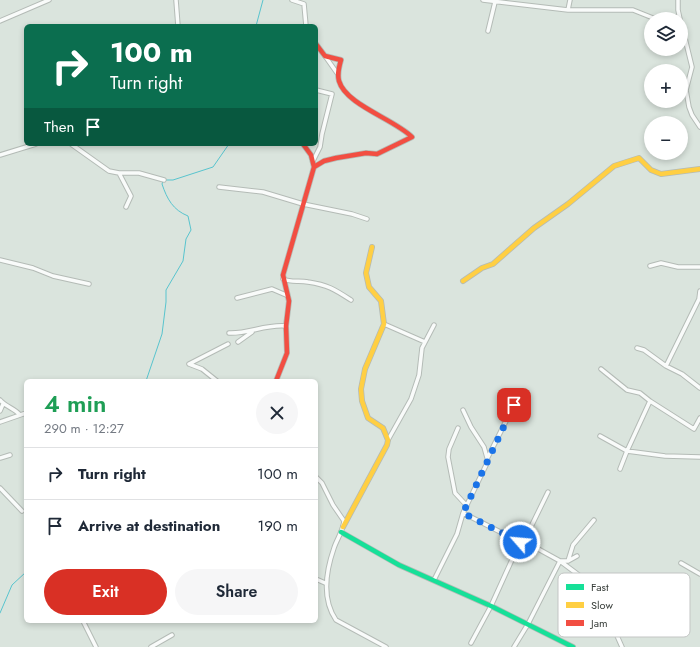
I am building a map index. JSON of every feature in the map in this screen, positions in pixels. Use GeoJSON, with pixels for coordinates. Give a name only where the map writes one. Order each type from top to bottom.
{"type":"FeatureCollection","features":[{"type":"Feature","properties":{"kind":"street"},"geometry":{"type":"LineString","coordinates":[[0,21],[49,0]]}},
{"type":"Feature","properties":{"kind":"street"},"geometry":{"type":"LineString","coordinates":[[176,0],[178,24]]}},
{"type":"Feature","properties":{"kind":"street"},"geometry":{"type":"LineString","coordinates":[[292,0],[304,4],[306,24]]}},
{"type":"Feature","properties":{"kind":"street"},"geometry":{"type":"LineString","coordinates":[[484,0],[568,10],[633,10],[644,15]]}},
{"type":"Feature","properties":{"kind":"street"},"geometry":{"type":"LineString","coordinates":[[568,10],[570,0]]}},
{"type":"Feature","properties":{"kind":"street"},"geometry":{"type":"LineString","coordinates":[[678,0],[679,12]]}},
{"type":"Feature","properties":{"kind":"street"},"geometry":{"type":"LineString","coordinates":[[488,31],[495,2]]}},
{"type":"Feature","properties":{"kind":"street"},"geometry":{"type":"LineString","coordinates":[[314,167],[324,161],[336,158],[366,153],[377,154],[412,137],[400,126],[362,106],[345,92],[339,82],[337,73],[318,47]]}},
{"type":"Feature","properties":{"kind":"street"},"geometry":{"type":"LineString","coordinates":[[688,51],[692,67],[686,90],[692,115],[700,127]]}},
{"type":"Feature","properties":{"kind":"street"},"geometry":{"type":"LineString","coordinates":[[325,56],[341,60],[337,73]]}},
{"type":"Feature","properties":{"kind":"street"},"geometry":{"type":"LineString","coordinates":[[313,161],[320,147],[332,94],[318,90]]}},
{"type":"Feature","properties":{"kind":"street"},"geometry":{"type":"LineString","coordinates":[[0,154],[29,146]]}},
{"type":"Feature","properties":{"kind":"street"},"geometry":{"type":"LineString","coordinates":[[75,146],[109,171],[119,174],[139,173],[164,180]]}},
{"type":"Feature","properties":{"kind":"street"},"geometry":{"type":"LineString","coordinates":[[277,379],[287,353],[286,326],[289,301],[286,295],[283,275],[314,167],[313,161],[304,146]]}},
{"type":"Feature","properties":{"kind":"street"},"geometry":{"type":"LineString","coordinates":[[463,282],[482,268],[493,264],[534,228],[568,204],[614,166],[639,158],[651,170],[661,174],[700,169]]}},
{"type":"Feature","properties":{"kind":"street"},"geometry":{"type":"LineString","coordinates":[[119,174],[131,196],[126,207]]}},
{"type":"Feature","properties":{"kind":"street"},"geometry":{"type":"LineString","coordinates":[[219,187],[263,192],[304,204],[352,214],[367,219]]}},
{"type":"Feature","properties":{"kind":"street"},"geometry":{"type":"LineString","coordinates":[[372,247],[366,272],[368,287],[381,301],[384,324],[365,369],[361,389],[365,414],[368,418],[383,428],[388,440]]}},
{"type":"Feature","properties":{"kind":"street"},"geometry":{"type":"LineString","coordinates":[[0,260],[33,268],[53,276],[89,284]]}},
{"type":"Feature","properties":{"kind":"street"},"geometry":{"type":"LineString","coordinates":[[650,266],[661,264],[678,267],[700,267]]}},
{"type":"Feature","properties":{"kind":"street"},"geometry":{"type":"LineString","coordinates":[[283,279],[290,282],[306,281],[332,287],[351,300]]}},
{"type":"Feature","properties":{"kind":"street"},"geometry":{"type":"LineString","coordinates":[[237,298],[272,289],[286,295]]}},
{"type":"Feature","properties":{"kind":"street"},"geometry":{"type":"LineString","coordinates":[[666,366],[699,298],[700,290]]}},
{"type":"Feature","properties":{"kind":"street"},"geometry":{"type":"LineString","coordinates":[[384,324],[425,342]]}},
{"type":"Feature","properties":{"kind":"street"},"geometry":{"type":"LineString","coordinates":[[229,333],[241,334],[276,325],[286,326]]}},
{"type":"Feature","properties":{"kind":"street"},"geometry":{"type":"LineString","coordinates":[[386,647],[336,620],[331,612],[325,583],[334,548],[343,527],[411,399],[419,375],[425,342],[434,325]]}},
{"type":"Feature","properties":{"kind":"street"},"geometry":{"type":"LineString","coordinates":[[238,342],[254,330]]}},
{"type":"Feature","properties":{"kind":"street"},"geometry":{"type":"LineString","coordinates":[[214,379],[202,369],[189,364],[228,344]]}},
{"type":"Feature","properties":{"kind":"street"},"geometry":{"type":"LineString","coordinates":[[637,348],[644,350],[666,366],[682,374],[700,388]]}},
{"type":"Feature","properties":{"kind":"street"},"geometry":{"type":"LineString","coordinates":[[601,369],[627,390],[640,392],[650,401],[694,429],[700,418]]}},
{"type":"Feature","properties":{"kind":"street"},"geometry":{"type":"LineString","coordinates":[[434,580],[457,534],[463,513],[488,461],[488,457],[514,405],[505,396]]}},
{"type":"Feature","properties":{"kind":"street"},"geometry":{"type":"LineString","coordinates":[[0,400],[17,411],[20,415]]}},
{"type":"Feature","properties":{"kind":"street"},"geometry":{"type":"LineString","coordinates":[[620,469],[650,401]]}},
{"type":"Feature","properties":{"kind":"street"},"geometry":{"type":"LineString","coordinates":[[0,411],[4,404]]}},
{"type":"Feature","properties":{"kind":"street"},"geometry":{"type":"LineString","coordinates":[[463,410],[488,457]]}},
{"type":"Feature","properties":{"kind":"street"},"geometry":{"type":"LineString","coordinates":[[0,422],[24,414]]}},
{"type":"Feature","properties":{"kind":"street"},"geometry":{"type":"LineString","coordinates":[[458,428],[449,449],[448,457],[455,493],[467,506]]}},
{"type":"Feature","properties":{"kind":"street"},"geometry":{"type":"LineString","coordinates":[[600,436],[627,451],[665,456],[700,457]]}},
{"type":"Feature","properties":{"kind":"street"},"geometry":{"type":"LineString","coordinates":[[0,458],[10,455]]}},
{"type":"Feature","properties":{"kind":"street"},"geometry":{"type":"LineString","coordinates":[[318,479],[322,483],[333,505],[344,521],[343,527]]}},
{"type":"Feature","properties":{"kind":"street"},"geometry":{"type":"LineString","coordinates":[[0,488],[22,511]]}},
{"type":"Feature","properties":{"kind":"street"},"geometry":{"type":"LineString","coordinates":[[471,643],[491,606],[521,541],[527,535],[548,492]]}},
{"type":"Feature","properties":{"kind":"street"},"geometry":{"type":"LineString","coordinates":[[463,513],[521,541],[560,562],[575,573]]}},
{"type":"Feature","properties":{"kind":"street"},"geometry":{"type":"LineString","coordinates":[[568,561],[573,545],[594,520]]}},
{"type":"Feature","properties":{"kind":"street"},"geometry":{"type":"LineString","coordinates":[[341,532],[399,565],[491,606],[528,624],[564,645],[572,647]]}},
{"type":"Feature","properties":{"kind":"street"},"geometry":{"type":"LineString","coordinates":[[560,562],[568,561],[577,556]]}},
{"type":"Feature","properties":{"kind":"street"},"geometry":{"type":"LineString","coordinates":[[514,647],[528,624],[560,562]]}},
{"type":"Feature","properties":{"kind":"street"},"geometry":{"type":"LineString","coordinates":[[681,563],[700,574]]}},
{"type":"Feature","properties":{"kind":"street"},"geometry":{"type":"LineString","coordinates":[[318,580],[325,583]]}},
{"type":"Feature","properties":{"kind":"street"},"geometry":{"type":"LineString","coordinates":[[85,623],[96,647]]}},
{"type":"Feature","properties":{"kind":"street"},"geometry":{"type":"LineString","coordinates":[[151,647],[172,635]]}},
{"type":"Feature","properties":{"kind":"street"},"geometry":{"type":"LineString","coordinates":[[618,637],[622,647]]}},
{"type":"Feature","properties":{"kind":"waterway"},"geometry":{"type":"LineString","coordinates":[[257,24],[263,0]]}},
{"type":"Feature","properties":{"kind":"waterway"},"geometry":{"type":"LineString","coordinates":[[166,180],[173,180],[213,167],[228,146]]}},
{"type":"Feature","properties":{"kind":"waterway"},"geometry":{"type":"LineString","coordinates":[[147,379],[162,334],[166,290],[183,261],[186,239],[191,230],[188,216],[178,211],[168,199],[162,184],[163,181]]}},
{"type":"Feature","properties":{"kind":"waterway"},"geometry":{"type":"LineString","coordinates":[[0,613],[12,585],[24,574]]}},
{"type":"Feature","properties":{"kind":"traffic: fast"},"geometry":{"type":"LineString","coordinates":[[341,532],[399,565],[491,606],[573,647]]}},
{"type":"Feature","properties":{"kind":"traffic: slow"},"geometry":{"type":"LineString","coordinates":[[463,281],[482,268],[493,264],[534,228],[568,204],[614,166],[639,158],[651,170],[661,174],[700,169]]}},
{"type":"Feature","properties":{"kind":"traffic: slow"},"geometry":{"type":"LineString","coordinates":[[343,527],[387,445],[388,440],[383,428],[368,418],[362,401],[361,389],[365,369],[384,324],[381,301],[369,287],[366,273],[372,247]]}},
{"type":"Feature","properties":{"kind":"traffic: jam"},"geometry":{"type":"LineString","coordinates":[[314,167],[324,161],[336,158],[366,153],[377,154],[412,137],[404,130],[360,105],[343,90],[338,78],[341,60],[325,56],[318,47]]}},
{"type":"Feature","properties":{"kind":"traffic: jam"},"geometry":{"type":"LineString","coordinates":[[277,379],[287,353],[286,326],[289,301],[283,275],[314,167],[311,155],[304,146]]}},
{"type":"Feature","properties":{"kind":"route"},"geometry":{"type":"LineString","coordinates":[[514,405],[488,457],[488,461],[463,513],[520,542]]}}]}
